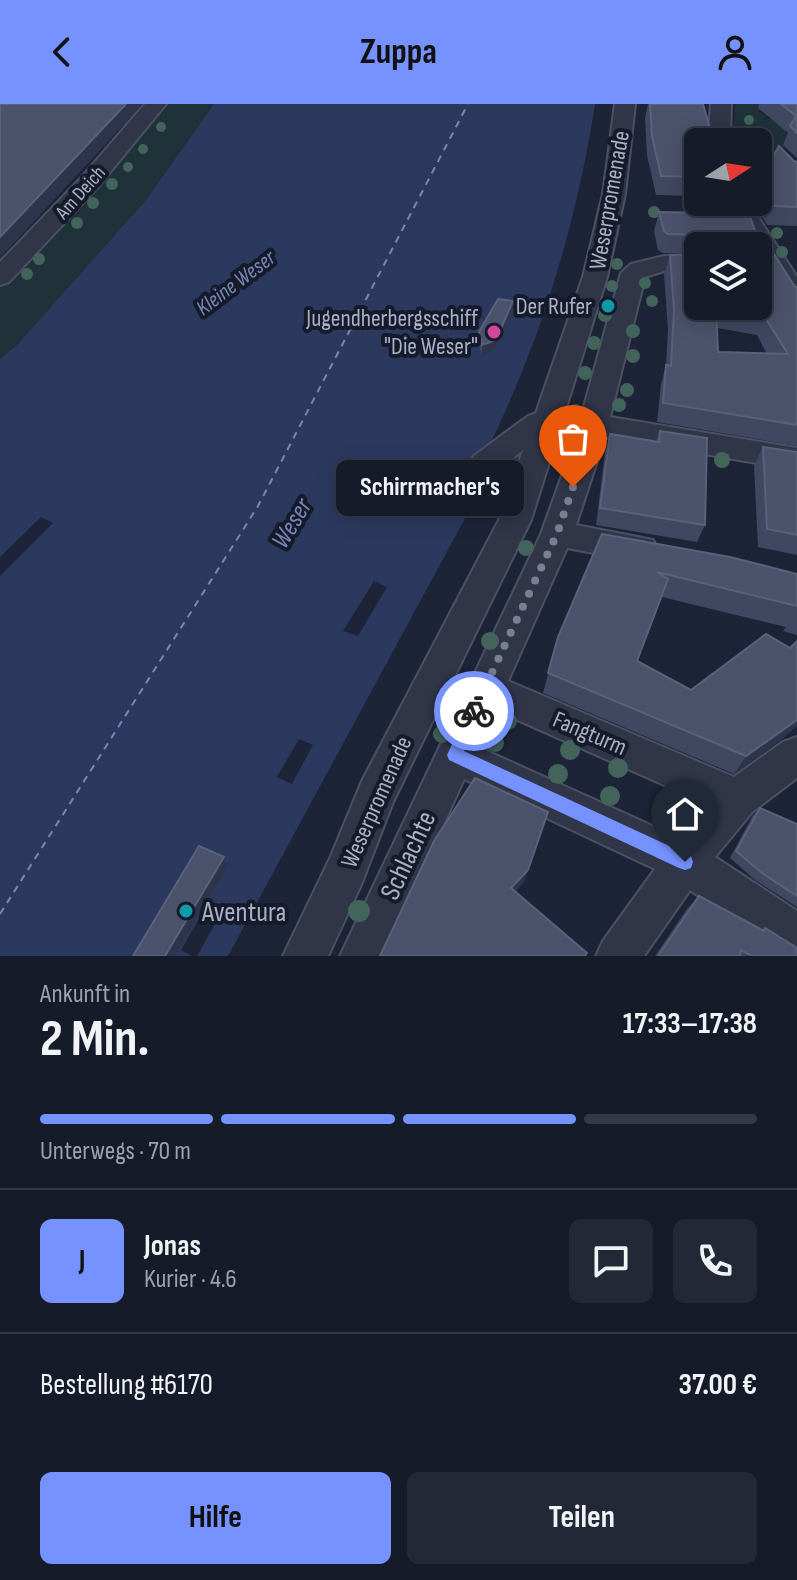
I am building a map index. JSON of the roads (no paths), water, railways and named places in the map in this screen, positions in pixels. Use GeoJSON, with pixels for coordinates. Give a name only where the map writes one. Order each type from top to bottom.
{"type":"FeatureCollection","features":[{"type":"Feature","properties":{"kind":"street","name":"Am Deich"},"geometry":{"type":"LineString","coordinates":[[0,277],[89,183],[156,104]]}},
{"type":"Feature","properties":{"kind":"street","name":"Weserpromenade"},"geometry":{"type":"LineString","coordinates":[[305,956],[346,870],[376,794],[515,520],[586,311],[614,194],[625,104]]}},
{"type":"Feature","properties":{"kind":"street"},"geometry":{"type":"LineString","coordinates":[[720,128],[721,104]]}},
{"type":"Feature","properties":{"kind":"street"},"geometry":{"type":"LineString","coordinates":[[614,194],[629,201],[621,252],[641,267],[684,265]]}},
{"type":"Feature","properties":{"kind":"street"},"geometry":{"type":"LineString","coordinates":[[746,216],[797,297]]}},
{"type":"Feature","properties":{"kind":"street","name":"Schlachte"},"geometry":{"type":"LineString","coordinates":[[362,956],[557,534],[594,425],[628,284],[633,273],[641,267]]}},
{"type":"Feature","properties":{"kind":"street"},"geometry":{"type":"LineString","coordinates":[[485,464],[538,423],[547,425]]}},
{"type":"Feature","properties":{"kind":"street"},"geometry":{"type":"LineString","coordinates":[[594,425],[797,459]]}},
{"type":"Feature","properties":{"kind":"street"},"geometry":{"type":"LineString","coordinates":[[557,534],[675,554]]}},
{"type":"Feature","properties":{"kind":"street","name":"Fangturm"},"geometry":{"type":"LineString","coordinates":[[485,688],[738,798]]}},
{"type":"Feature","properties":{"kind":"street"},"geometry":{"type":"LineString","coordinates":[[454,755],[685,862],[797,936]]}},
{"type":"Feature","properties":{"kind":"street"},"geometry":{"type":"LineString","coordinates":[[618,956],[685,862],[738,798],[797,755]]}},
{"type":"Feature","properties":{"kind":"water"},"geometry":{"type":"Polygon","coordinates":[[[214,104],[595,104],[577,196],[553,286],[521,373],[483,458],[489,474],[228,956],[0,956],[0,359],[17,345],[146,200],[214,104]]]}},
{"type":"Feature","properties":{"kind":"place","name":"Der Rufer"},"geometry":{"type":"Point","coordinates":[608,306]}},
{"type":"Feature","properties":{"kind":"place","name":"Jugendherbergsschiff \"Die Weser\""},"geometry":{"type":"Point","coordinates":[494,332]}},
{"type":"Feature","properties":{"kind":"place","name":"Schirrmacher's"},"geometry":{"type":"Point","coordinates":[573,487]}},
{"type":"Feature","properties":{"kind":"place","name":"Aventura"},"geometry":{"type":"Point","coordinates":[186,911]}},
{"type":"Feature","properties":{"kind":"water label","name":"Kleine Weser"},"geometry":{"type":"Point","coordinates":[235,282]}},
{"type":"Feature","properties":{"kind":"water label","name":"Weser"},"geometry":{"type":"Point","coordinates":[291,523]}}]}
